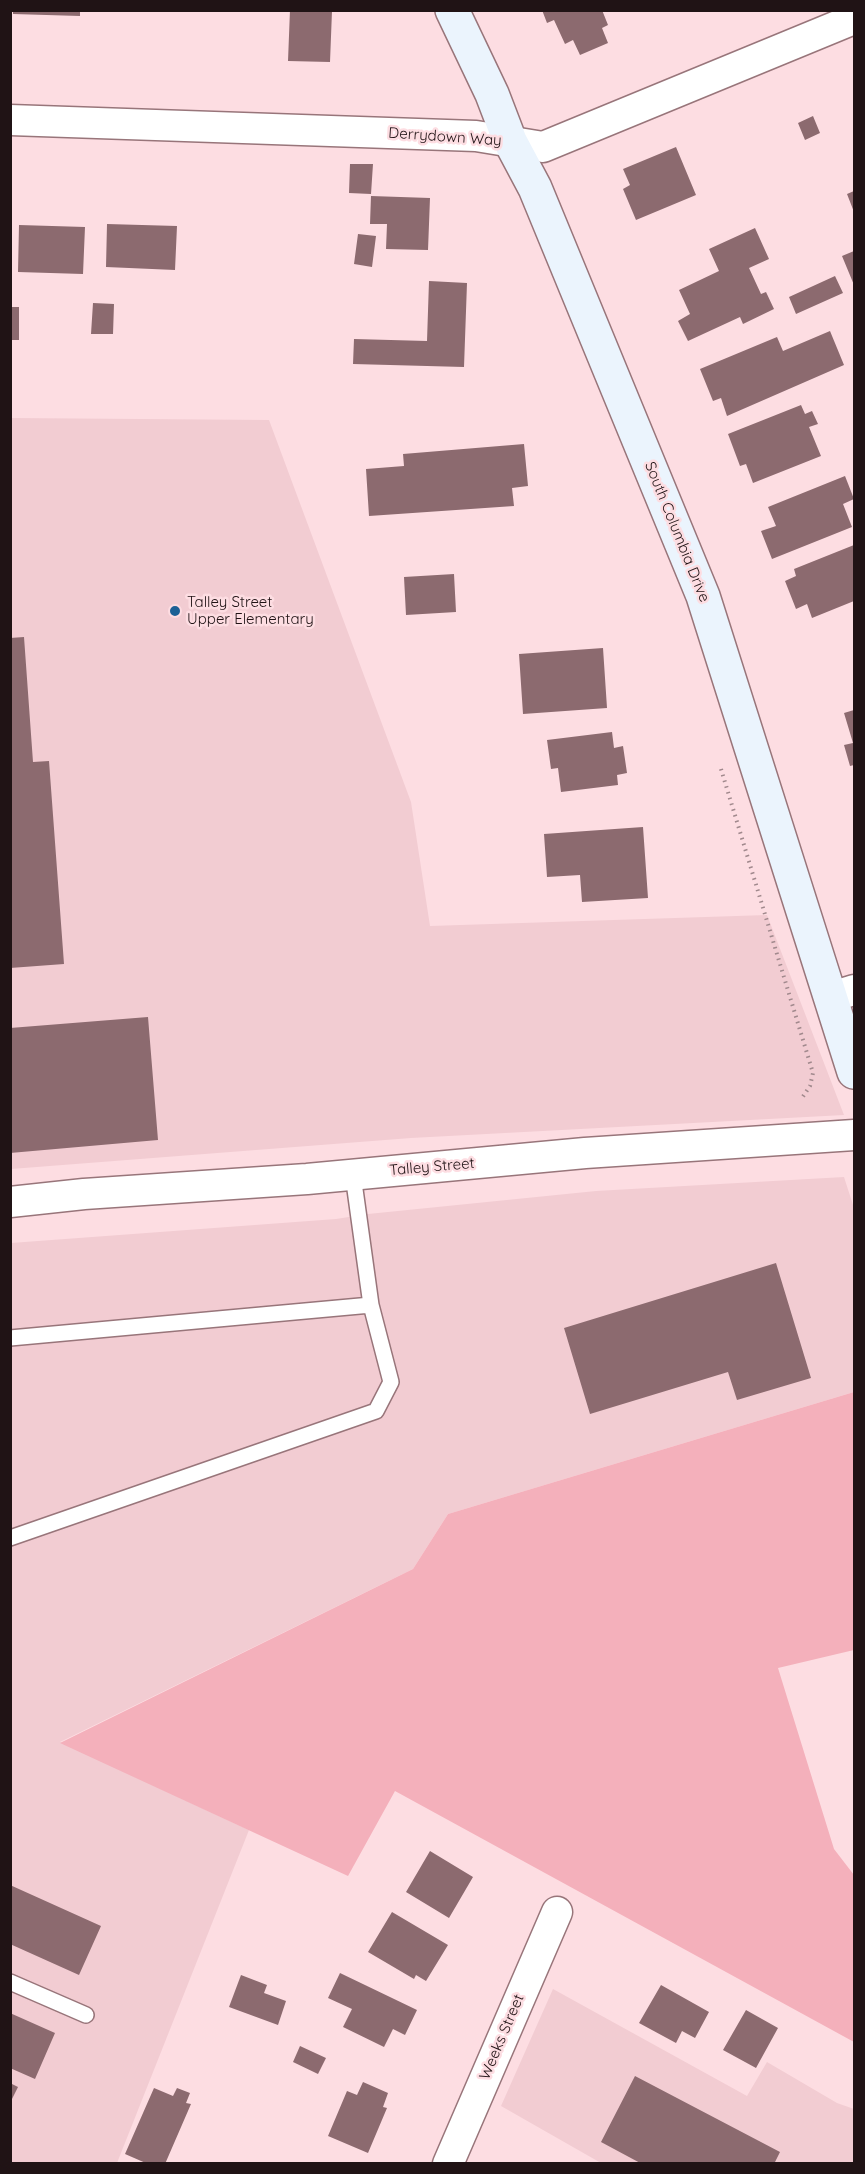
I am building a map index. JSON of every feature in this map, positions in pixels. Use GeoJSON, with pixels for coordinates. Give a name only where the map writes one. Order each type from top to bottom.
{"type":"FeatureCollection","features":[{"type":"Feature","properties":{"kind":"main road","name":"South Columbia Drive"},"geometry":{"type":"LineString","coordinates":[[452,10],[492,94],[510,141],[536,188],[703,596],[843,994],[855,1072]]}},
{"type":"Feature","properties":{"kind":"street","name":"Derrydown Way"},"geometry":{"type":"LineString","coordinates":[[10,120],[476,136],[543,147],[855,19]]}},
{"type":"Feature","properties":{"kind":"street","name":"Talley Street"},"geometry":{"type":"LineString","coordinates":[[10,1202],[84,1194],[354,1175],[585,1153],[855,1135]]}},
{"type":"Feature","properties":{"kind":"street","name":"Weeks Street"},"geometry":{"type":"LineString","coordinates":[[448,2163],[557,1912]]}},
{"type":"Feature","properties":{"kind":"lane"},"geometry":{"type":"LineString","coordinates":[[10,1538],[376,1411],[391,1382],[371,1305],[354,1175]]}},
{"type":"Feature","properties":{"kind":"lane"},"geometry":{"type":"LineString","coordinates":[[10,1338],[371,1305]]}},
{"type":"Feature","properties":{"kind":"lane"},"geometry":{"type":"LineString","coordinates":[[10,1982],[86,2015]]}},
{"type":"Feature","properties":{"kind":"path"},"geometry":{"type":"LineString","coordinates":[[721,765],[813,1073],[810,1086],[802,1098]]}},
{"type":"Feature","properties":{"kind":"shaded area","name":"Talley Street Upper Elementary"},"geometry":{"type":"Polygon","coordinates":[[[11,418],[269,420],[411,802],[430,926],[767,915],[844,1115],[411,1138],[11,1169],[11,418]]]}},
{"type":"Feature","properties":{"kind":"shaded area"},"geometry":{"type":"Polygon","coordinates":[[[844,1177],[854,1208],[854,1392],[448,1514],[413,1569],[60,1742],[249,1830],[117,2163],[11,2164],[11,1243],[336,1219],[596,1191],[844,1177]]]}},
{"type":"Feature","properties":{"kind":"shaded area"},"geometry":{"type":"Polygon","coordinates":[[[854,1392],[854,1650],[778,1668],[834,1849],[854,1875],[854,2042],[395,1791],[348,1876],[60,1743],[413,1569],[448,1514],[854,1392]]]}},
{"type":"Feature","properties":{"kind":"shaded area"},"geometry":{"type":"Polygon","coordinates":[[[553,1989],[747,2096],[767,2062],[837,2103],[854,2109],[854,2163],[601,2163],[501,2106],[553,1989]]]}},
{"type":"Feature","properties":{"kind":"building"},"geometry":{"type":"Polygon","coordinates":[[[13,10],[80,10],[80,16],[13,14],[13,10]]]}},
{"type":"Feature","properties":{"kind":"building"},"geometry":{"type":"Polygon","coordinates":[[[290,10],[332,11],[330,62],[288,61],[290,10]]]}},
{"type":"Feature","properties":{"kind":"building"},"geometry":{"type":"Polygon","coordinates":[[[542,10],[602,10],[608,25],[602,28],[608,43],[580,55],[573,40],[565,44],[554,20],[547,23],[542,10]]]}},
{"type":"Feature","properties":{"kind":"building"},"geometry":{"type":"Polygon","coordinates":[[[813,116],[820,133],[805,140],[798,123],[813,116]]]}},
{"type":"Feature","properties":{"kind":"building"},"geometry":{"type":"Polygon","coordinates":[[[676,147],[696,195],[636,220],[623,189],[630,185],[623,169],[676,147]]]}},
{"type":"Feature","properties":{"kind":"building"},"geometry":{"type":"Polygon","coordinates":[[[350,164],[373,164],[371,194],[349,193],[350,164]]]}},
{"type":"Feature","properties":{"kind":"building"},"geometry":{"type":"Polygon","coordinates":[[[854,191],[854,212],[847,194],[854,191]]]}},
{"type":"Feature","properties":{"kind":"building"},"geometry":{"type":"Polygon","coordinates":[[[371,196],[430,198],[428,250],[386,249],[387,224],[370,224],[371,196]]]}},
{"type":"Feature","properties":{"kind":"building"},"geometry":{"type":"Polygon","coordinates":[[[107,224],[177,226],[175,270],[106,267],[107,224]]]}},
{"type":"Feature","properties":{"kind":"building"},"geometry":{"type":"Polygon","coordinates":[[[19,225],[85,227],[83,274],[18,272],[19,225]]]}},
{"type":"Feature","properties":{"kind":"building"},"geometry":{"type":"Polygon","coordinates":[[[755,228],[769,259],[749,268],[761,294],[766,292],[774,309],[743,324],[740,317],[688,341],[678,321],[690,314],[679,290],[719,271],[709,249],[755,228]]]}},
{"type":"Feature","properties":{"kind":"building"},"geometry":{"type":"Polygon","coordinates":[[[358,234],[376,236],[372,267],[354,264],[358,234]]]}},
{"type":"Feature","properties":{"kind":"building"},"geometry":{"type":"Polygon","coordinates":[[[854,251],[854,285],[842,256],[854,251]]]}},
{"type":"Feature","properties":{"kind":"building"},"geometry":{"type":"Polygon","coordinates":[[[835,276],[843,293],[796,314],[789,297],[835,276]]]}},
{"type":"Feature","properties":{"kind":"building"},"geometry":{"type":"Polygon","coordinates":[[[429,281],[467,283],[464,367],[353,364],[354,339],[427,341],[429,281]]]}},
{"type":"Feature","properties":{"kind":"building"},"geometry":{"type":"Polygon","coordinates":[[[93,303],[114,304],[113,334],[91,334],[93,303]]]}},
{"type":"Feature","properties":{"kind":"building"},"geometry":{"type":"Polygon","coordinates":[[[10,307],[19,307],[19,340],[10,340],[10,307]]]}},
{"type":"Feature","properties":{"kind":"building"},"geometry":{"type":"Polygon","coordinates":[[[830,331],[844,365],[727,416],[721,398],[713,401],[700,369],[777,337],[783,351],[830,331]]]}},
{"type":"Feature","properties":{"kind":"building"},"geometry":{"type":"Polygon","coordinates":[[[801,405],[805,414],[812,411],[818,424],[809,427],[821,456],[753,483],[746,464],[740,466],[728,434],[801,405]]]}},
{"type":"Feature","properties":{"kind":"building"},"geometry":{"type":"Polygon","coordinates":[[[524,444],[528,486],[512,488],[514,506],[369,516],[366,469],[404,466],[403,454],[524,444]]]}},
{"type":"Feature","properties":{"kind":"building"},"geometry":{"type":"Polygon","coordinates":[[[845,476],[854,499],[843,504],[852,527],[772,559],[761,531],[776,526],[768,507],[845,476]]]}},
{"type":"Feature","properties":{"kind":"building"},"geometry":{"type":"Polygon","coordinates":[[[854,545],[854,601],[812,618],[807,604],[796,609],[785,581],[796,576],[794,569],[854,545]]]}},
{"type":"Feature","properties":{"kind":"building"},"geometry":{"type":"Polygon","coordinates":[[[454,574],[456,612],[406,615],[404,577],[454,574]]]}},
{"type":"Feature","properties":{"kind":"building"},"geometry":{"type":"Polygon","coordinates":[[[24,637],[33,762],[49,761],[64,964],[10,968],[10,638],[24,637]]]}},
{"type":"Feature","properties":{"kind":"building"},"geometry":{"type":"Polygon","coordinates":[[[603,648],[607,708],[523,714],[519,654],[603,648]]]}},
{"type":"Feature","properties":{"kind":"building"},"geometry":{"type":"Polygon","coordinates":[[[854,710],[854,765],[850,766],[844,745],[853,743],[844,713],[854,710]]]}},
{"type":"Feature","properties":{"kind":"building"},"geometry":{"type":"Polygon","coordinates":[[[612,732],[614,748],[623,746],[627,773],[617,775],[618,785],[561,792],[558,768],[551,769],[547,740],[612,732]]]}},
{"type":"Feature","properties":{"kind":"building"},"geometry":{"type":"Polygon","coordinates":[[[643,827],[648,898],[582,902],[580,875],[547,877],[544,834],[643,827]]]}},
{"type":"Feature","properties":{"kind":"building"},"geometry":{"type":"Polygon","coordinates":[[[148,1017],[158,1140],[10,1153],[10,1028],[148,1017]]]}},
{"type":"Feature","properties":{"kind":"building"},"geometry":{"type":"Polygon","coordinates":[[[776,1263],[811,1378],[737,1400],[728,1372],[590,1414],[564,1328],[776,1263]]]}},
{"type":"Feature","properties":{"kind":"building"},"geometry":{"type":"Polygon","coordinates":[[[430,1851],[473,1877],[449,1918],[406,1892],[430,1851]]]}},
{"type":"Feature","properties":{"kind":"building"},"geometry":{"type":"Polygon","coordinates":[[[10,1885],[101,1926],[79,1975],[10,1944],[10,1885]]]}},
{"type":"Feature","properties":{"kind":"building"},"geometry":{"type":"Polygon","coordinates":[[[392,1912],[448,1945],[426,1981],[416,1975],[414,1979],[368,1952],[392,1912]]]}},
{"type":"Feature","properties":{"kind":"building"},"geometry":{"type":"Polygon","coordinates":[[[340,1973],[417,2010],[405,2035],[393,2029],[384,2047],[343,2027],[352,2009],[328,1998],[340,1973]]]}},
{"type":"Feature","properties":{"kind":"building"},"geometry":{"type":"Polygon","coordinates":[[[241,1975],[267,1985],[264,1993],[286,2001],[278,2025],[229,2007],[241,1975]]]}},
{"type":"Feature","properties":{"kind":"building"},"geometry":{"type":"Polygon","coordinates":[[[661,1985],[709,2012],[695,2038],[682,2031],[676,2043],[639,2023],[661,1985]]]}},
{"type":"Feature","properties":{"kind":"building"},"geometry":{"type":"Polygon","coordinates":[[[746,2010],[778,2028],[756,2068],[723,2050],[746,2010]]]}},
{"type":"Feature","properties":{"kind":"building"},"geometry":{"type":"Polygon","coordinates":[[[10,2013],[55,2033],[35,2079],[10,2068],[10,2013]]]}},
{"type":"Feature","properties":{"kind":"building"},"geometry":{"type":"Polygon","coordinates":[[[300,2046],[326,2058],[318,2074],[293,2062],[300,2046]]]}},
{"type":"Feature","properties":{"kind":"building"},"geometry":{"type":"Polygon","coordinates":[[[635,2076],[780,2152],[774,2164],[642,2164],[601,2142],[635,2076]]]}},
{"type":"Feature","properties":{"kind":"building"},"geometry":{"type":"Polygon","coordinates":[[[363,2082],[388,2093],[383,2107],[387,2108],[368,2153],[328,2136],[347,2091],[357,2095],[363,2082]]]}},
{"type":"Feature","properties":{"kind":"building"},"geometry":{"type":"Polygon","coordinates":[[[10,2083],[18,2087],[10,2103],[10,2083]]]}},
{"type":"Feature","properties":{"kind":"building"},"geometry":{"type":"Polygon","coordinates":[[[154,2088],[173,2096],[177,2088],[190,2093],[186,2103],[191,2104],[165,2164],[148,2164],[125,2154],[154,2088]]]}},
{"type":"Feature","properties":{"kind":"place","name":"Talley Street Upper Elementary"},"geometry":{"type":"Point","coordinates":[175,611]}}]}
